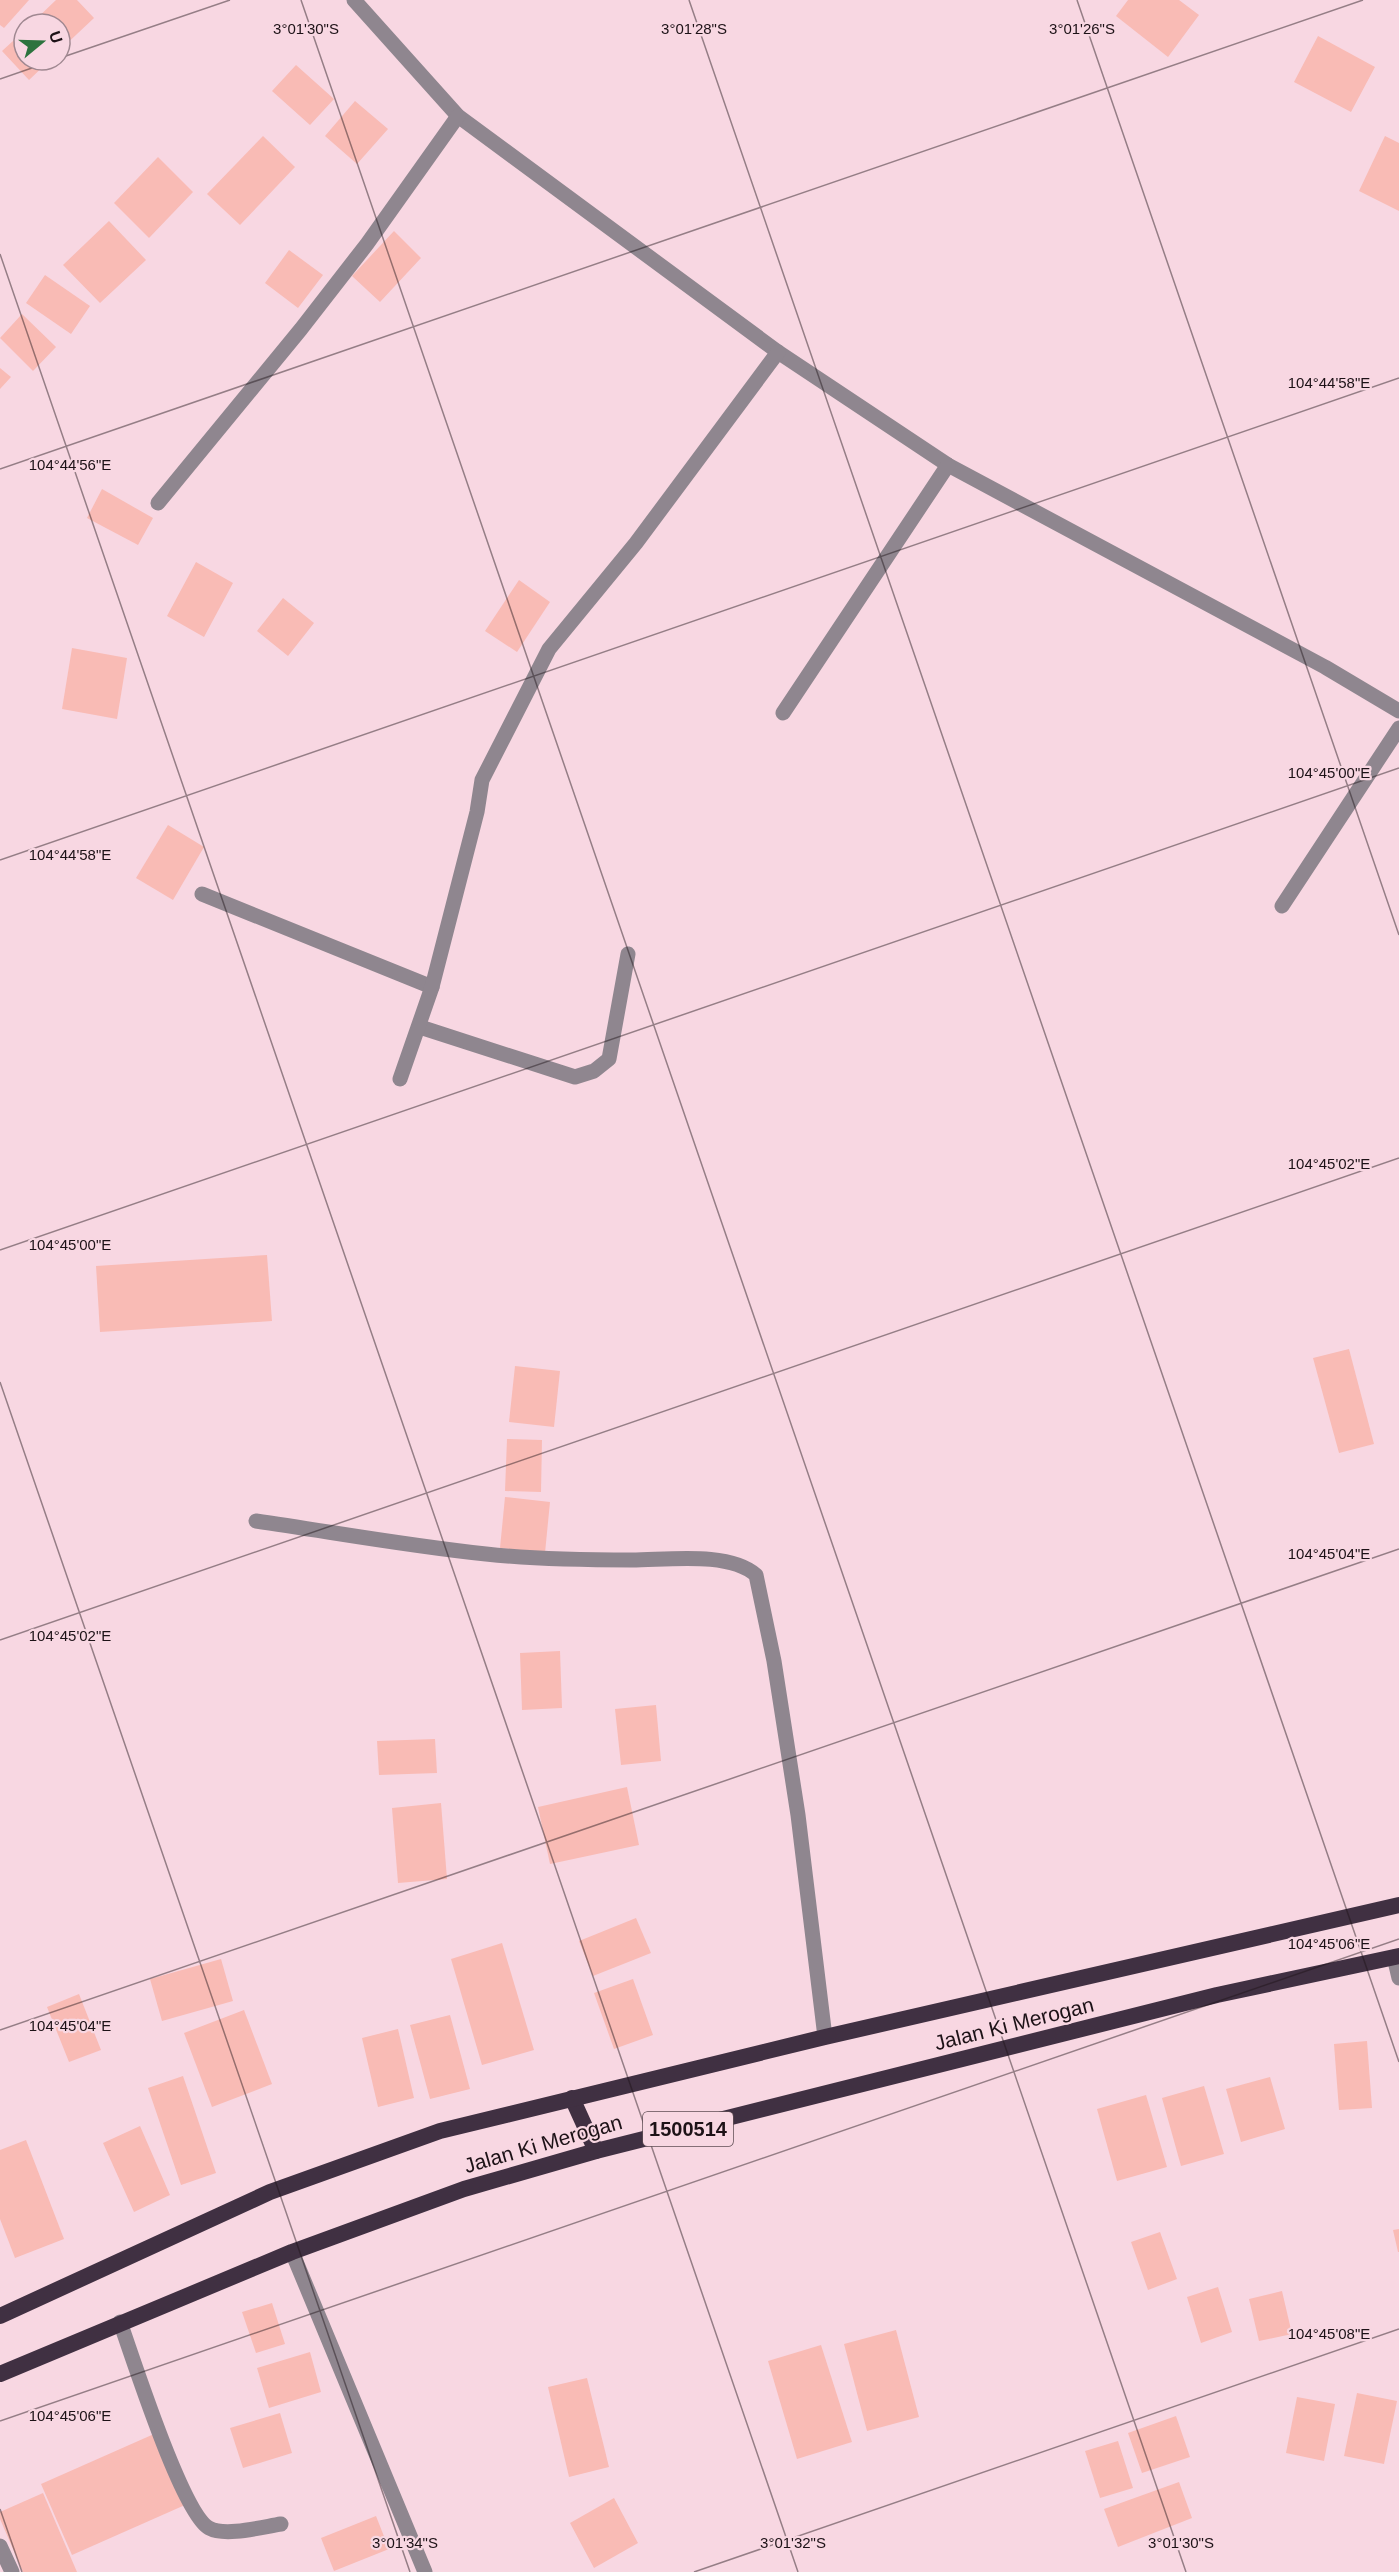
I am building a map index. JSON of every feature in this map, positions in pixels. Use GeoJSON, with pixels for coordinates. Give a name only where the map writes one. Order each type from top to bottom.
{"type":"FeatureCollection","features":[{"type":"Feature","properties":{"kind":"highway","name":"Jalan Ki Merogan"},"geometry":{"type":"LineString","coordinates":[[0,2316],[270,2192],[440,2131],[825,2037],[1399,1905]]}},
{"type":"Feature","properties":{"kind":"highway","name":"Jalan Ki Merogan"},"geometry":{"type":"LineString","coordinates":[[0,2374],[292,2252],[465,2189],[596,2151],[1217,1995],[1397,1957]]}},
{"type":"Feature","properties":{"kind":"highway"},"geometry":{"type":"LineString","coordinates":[[572,2098],[596,2151]]}},
{"type":"Feature","properties":{"kind":"street"},"geometry":{"type":"LineString","coordinates":[[354,0],[458,116],[778,352],[948,465],[1325,667],[1399,711]]}},
{"type":"Feature","properties":{"kind":"street"},"geometry":{"type":"LineString","coordinates":[[158,503],[361,252],[458,116]]}},
{"type":"Feature","properties":{"kind":"street"},"geometry":{"type":"LineString","coordinates":[[399,1079],[420,1027],[432,987],[477,812],[482,780],[549,649],[636,543],[778,352]]}},
{"type":"Feature","properties":{"kind":"street"},"geometry":{"type":"LineString","coordinates":[[783,713],[948,465]]}},
{"type":"Feature","properties":{"kind":"street"},"geometry":{"type":"LineString","coordinates":[[1282,906],[1399,728]]}},
{"type":"Feature","properties":{"kind":"street"},"geometry":{"type":"LineString","coordinates":[[202,894],[432,987]]}},
{"type":"Feature","properties":{"kind":"street"},"geometry":{"type":"LineString","coordinates":[[420,1027],[575,1077],[594,1071],[609,1059],[628,954]]}},
{"type":"Feature","properties":{"kind":"street"},"geometry":{"type":"LineString","coordinates":[[255,1521],[488,1555],[632,1560],[681,1558],[732,1562],[747,1567],[756,1575],[774,1662],[798,1815],[825,2037]]}},
{"type":"Feature","properties":{"kind":"street"},"geometry":{"type":"LineString","coordinates":[[1397,1957],[1399,1978]]}},
{"type":"Feature","properties":{"kind":"street"},"geometry":{"type":"LineString","coordinates":[[292,2252],[425,2572]]}},
{"type":"Feature","properties":{"kind":"street"},"geometry":{"type":"LineString","coordinates":[[120,2322],[158,2430],[190,2505],[201,2520],[207,2527],[223,2532],[281,2524]]}},
{"type":"Feature","properties":{"kind":"street"},"geometry":{"type":"LineString","coordinates":[[0,2546],[12,2572]]}},
{"type":"Feature","properties":{"kind":"building"},"geometry":{"type":"Polygon","coordinates":[[[0,0],[29,0],[18,12],[12,12],[12,19],[4,28],[0,25],[0,0]]]}},
{"type":"Feature","properties":{"kind":"building"},"geometry":{"type":"Polygon","coordinates":[[[56,0],[77,0],[94,18],[72,39],[72,12],[44,12],[56,0]]]}},
{"type":"Feature","properties":{"kind":"building"},"geometry":{"type":"Polygon","coordinates":[[[1128,0],[1179,0],[1199,15],[1168,57],[1116,16],[1128,0]]]}},
{"type":"Feature","properties":{"kind":"building"},"geometry":{"type":"Polygon","coordinates":[[[1318,36],[1375,67],[1351,112],[1294,82],[1318,36]]]}},
{"type":"Feature","properties":{"kind":"building"},"geometry":{"type":"Polygon","coordinates":[[[12,42],[12,62],[2,51],[12,42]]]}},
{"type":"Feature","properties":{"kind":"building"},"geometry":{"type":"Polygon","coordinates":[[[296,65],[334,99],[310,125],[272,91],[296,65]]]}},
{"type":"Feature","properties":{"kind":"building"},"geometry":{"type":"Polygon","coordinates":[[[22,72],[37,72],[29,80],[22,72]]]}},
{"type":"Feature","properties":{"kind":"building"},"geometry":{"type":"Polygon","coordinates":[[[355,101],[388,129],[357,164],[325,136],[355,101]]]}},
{"type":"Feature","properties":{"kind":"building"},"geometry":{"type":"Polygon","coordinates":[[[263,136],[295,167],[240,225],[207,194],[263,136]]]}},
{"type":"Feature","properties":{"kind":"building"},"geometry":{"type":"Polygon","coordinates":[[[1385,136],[1399,143],[1399,211],[1359,191],[1385,136]]]}},
{"type":"Feature","properties":{"kind":"building"},"geometry":{"type":"Polygon","coordinates":[[[158,157],[193,192],[149,238],[114,203],[158,157]]]}},
{"type":"Feature","properties":{"kind":"building"},"geometry":{"type":"Polygon","coordinates":[[[109,221],[146,260],[100,303],[63,265],[109,221]]]}},
{"type":"Feature","properties":{"kind":"building"},"geometry":{"type":"Polygon","coordinates":[[[394,231],[421,258],[380,302],[352,276],[394,231]]]}},
{"type":"Feature","properties":{"kind":"building"},"geometry":{"type":"Polygon","coordinates":[[[289,250],[323,275],[298,308],[265,283],[289,250]]]}},
{"type":"Feature","properties":{"kind":"building"},"geometry":{"type":"Polygon","coordinates":[[[45,275],[90,306],[71,334],[26,303],[45,275]]]}},
{"type":"Feature","properties":{"kind":"building"},"geometry":{"type":"Polygon","coordinates":[[[22,314],[56,347],[33,371],[0,338],[22,314]]]}},
{"type":"Feature","properties":{"kind":"building"},"geometry":{"type":"Polygon","coordinates":[[[0,368],[11,377],[0,389],[0,368]]]}},
{"type":"Feature","properties":{"kind":"building"},"geometry":{"type":"Polygon","coordinates":[[[102,489],[153,518],[138,545],[87,518],[102,489]]]}},
{"type":"Feature","properties":{"kind":"building"},"geometry":{"type":"Polygon","coordinates":[[[196,562],[233,583],[204,637],[167,616],[196,562]]]}},
{"type":"Feature","properties":{"kind":"building"},"geometry":{"type":"Polygon","coordinates":[[[519,580],[550,602],[517,652],[485,631],[519,580]]]}},
{"type":"Feature","properties":{"kind":"building"},"geometry":{"type":"Polygon","coordinates":[[[283,598],[314,623],[288,656],[257,631],[283,598]]]}},
{"type":"Feature","properties":{"kind":"building"},"geometry":{"type":"Polygon","coordinates":[[[72,648],[127,658],[117,719],[62,709],[72,648]]]}},
{"type":"Feature","properties":{"kind":"building"},"geometry":{"type":"Polygon","coordinates":[[[168,825],[204,847],[173,900],[136,878],[168,825]]]}},
{"type":"Feature","properties":{"kind":"building"},"geometry":{"type":"Polygon","coordinates":[[[267,1255],[272,1321],[100,1332],[96,1266],[267,1255]]]}},
{"type":"Feature","properties":{"kind":"building"},"geometry":{"type":"Polygon","coordinates":[[[1349,1349],[1374,1444],[1339,1453],[1313,1358],[1349,1349]]]}},
{"type":"Feature","properties":{"kind":"building"},"geometry":{"type":"Polygon","coordinates":[[[515,1366],[560,1371],[554,1427],[509,1422],[515,1366]]]}},
{"type":"Feature","properties":{"kind":"building"},"geometry":{"type":"Polygon","coordinates":[[[507,1439],[542,1440],[541,1492],[505,1491],[507,1439]]]}},
{"type":"Feature","properties":{"kind":"building"},"geometry":{"type":"Polygon","coordinates":[[[505,1497],[550,1502],[545,1553],[500,1548],[505,1497]]]}},
{"type":"Feature","properties":{"kind":"building"},"geometry":{"type":"Polygon","coordinates":[[[560,1651],[562,1708],[522,1710],[520,1653],[560,1651]]]}},
{"type":"Feature","properties":{"kind":"building"},"geometry":{"type":"Polygon","coordinates":[[[656,1705],[661,1761],[621,1765],[615,1709],[656,1705]]]}},
{"type":"Feature","properties":{"kind":"building"},"geometry":{"type":"Polygon","coordinates":[[[435,1739],[437,1773],[379,1775],[377,1741],[435,1739]]]}},
{"type":"Feature","properties":{"kind":"building"},"geometry":{"type":"Polygon","coordinates":[[[627,1787],[639,1845],[550,1864],[538,1807],[627,1787]]]}},
{"type":"Feature","properties":{"kind":"building"},"geometry":{"type":"Polygon","coordinates":[[[441,1803],[447,1879],[398,1883],[392,1808],[441,1803]]]}},
{"type":"Feature","properties":{"kind":"building"},"geometry":{"type":"Polygon","coordinates":[[[636,1918],[651,1953],[593,1976],[579,1941],[636,1918]]]}},
{"type":"Feature","properties":{"kind":"building"},"geometry":{"type":"Polygon","coordinates":[[[502,1943],[534,2050],[482,2065],[451,1959],[502,1943]]]}},
{"type":"Feature","properties":{"kind":"building"},"geometry":{"type":"Polygon","coordinates":[[[221,1959],[233,2001],[162,2021],[150,1979],[221,1959]]]}},
{"type":"Feature","properties":{"kind":"building"},"geometry":{"type":"Polygon","coordinates":[[[633,1979],[653,2035],[614,2049],[594,1993],[633,1979]]]}},
{"type":"Feature","properties":{"kind":"building"},"geometry":{"type":"Polygon","coordinates":[[[79,1994],[101,2050],[69,2062],[47,2007],[79,1994]]]}},
{"type":"Feature","properties":{"kind":"building"},"geometry":{"type":"Polygon","coordinates":[[[244,2010],[272,2084],[212,2107],[184,2033],[244,2010]]]}},
{"type":"Feature","properties":{"kind":"building"},"geometry":{"type":"Polygon","coordinates":[[[450,2015],[470,2089],[430,2099],[410,2025],[450,2015]]]}},
{"type":"Feature","properties":{"kind":"building"},"geometry":{"type":"Polygon","coordinates":[[[398,2029],[414,2098],[378,2107],[362,2038],[398,2029]]]}},
{"type":"Feature","properties":{"kind":"building"},"geometry":{"type":"Polygon","coordinates":[[[1367,2041],[1372,2108],[1339,2110],[1334,2044],[1367,2041]]]}},
{"type":"Feature","properties":{"kind":"building"},"geometry":{"type":"Polygon","coordinates":[[[183,2076],[216,2173],[181,2185],[148,2088],[183,2076]]]}},
{"type":"Feature","properties":{"kind":"building"},"geometry":{"type":"Polygon","coordinates":[[[1270,2077],[1285,2129],[1241,2142],[1226,2089],[1270,2077]]]}},
{"type":"Feature","properties":{"kind":"building"},"geometry":{"type":"Polygon","coordinates":[[[1204,2086],[1224,2154],[1181,2166],[1162,2098],[1204,2086]]]}},
{"type":"Feature","properties":{"kind":"building"},"geometry":{"type":"Polygon","coordinates":[[[1146,2095],[1167,2167],[1117,2181],[1097,2109],[1146,2095]]]}},
{"type":"Feature","properties":{"kind":"building"},"geometry":{"type":"Polygon","coordinates":[[[140,2126],[170,2195],[134,2212],[103,2143],[140,2126]]]}},
{"type":"Feature","properties":{"kind":"building"},"geometry":{"type":"Polygon","coordinates":[[[26,2140],[64,2239],[15,2258],[0,2219],[0,2150],[26,2140]]]}},
{"type":"Feature","properties":{"kind":"building"},"geometry":{"type":"Polygon","coordinates":[[[1399,2229],[1399,2252],[1398,2252],[1393,2230],[1399,2229]]]}},
{"type":"Feature","properties":{"kind":"building"},"geometry":{"type":"Polygon","coordinates":[[[1160,2232],[1177,2279],[1148,2290],[1131,2242],[1160,2232]]]}},
{"type":"Feature","properties":{"kind":"building"},"geometry":{"type":"Polygon","coordinates":[[[1218,2287],[1232,2332],[1201,2343],[1187,2297],[1218,2287]]]}},
{"type":"Feature","properties":{"kind":"building"},"geometry":{"type":"Polygon","coordinates":[[[1282,2291],[1292,2334],[1259,2341],[1249,2299],[1282,2291]]]}},
{"type":"Feature","properties":{"kind":"building"},"geometry":{"type":"Polygon","coordinates":[[[272,2303],[285,2344],[256,2353],[242,2312],[272,2303]]]}},
{"type":"Feature","properties":{"kind":"building"},"geometry":{"type":"Polygon","coordinates":[[[896,2330],[919,2417],[867,2431],[844,2344],[896,2330]]]}},
{"type":"Feature","properties":{"kind":"building"},"geometry":{"type":"Polygon","coordinates":[[[821,2345],[852,2442],[797,2459],[768,2361],[821,2345]]]}},
{"type":"Feature","properties":{"kind":"building"},"geometry":{"type":"Polygon","coordinates":[[[310,2352],[321,2392],[269,2408],[257,2368],[310,2352]]]}},
{"type":"Feature","properties":{"kind":"building"},"geometry":{"type":"Polygon","coordinates":[[[587,2378],[609,2467],[569,2477],[548,2387],[587,2378]]]}},
{"type":"Feature","properties":{"kind":"building"},"geometry":{"type":"Polygon","coordinates":[[[1357,2393],[1397,2401],[1384,2464],[1344,2456],[1357,2393]]]}},
{"type":"Feature","properties":{"kind":"building"},"geometry":{"type":"Polygon","coordinates":[[[1297,2397],[1335,2404],[1324,2461],[1286,2453],[1297,2397]]]}},
{"type":"Feature","properties":{"kind":"building"},"geometry":{"type":"Polygon","coordinates":[[[280,2413],[292,2453],[243,2468],[230,2428],[280,2413]]]}},
{"type":"Feature","properties":{"kind":"building"},"geometry":{"type":"Polygon","coordinates":[[[1176,2416],[1190,2457],[1142,2473],[1128,2433],[1176,2416]]]}},
{"type":"Feature","properties":{"kind":"building"},"geometry":{"type":"Polygon","coordinates":[[[154,2434],[185,2505],[72,2555],[41,2484],[154,2434]]]}},
{"type":"Feature","properties":{"kind":"building"},"geometry":{"type":"Polygon","coordinates":[[[1118,2441],[1133,2488],[1100,2498],[1085,2451],[1118,2441]]]}},
{"type":"Feature","properties":{"kind":"building"},"geometry":{"type":"Polygon","coordinates":[[[1179,2482],[1192,2518],[1118,2547],[1104,2509],[1179,2482]]]}},
{"type":"Feature","properties":{"kind":"building"},"geometry":{"type":"Polygon","coordinates":[[[43,2493],[77,2572],[23,2572],[0,2519],[0,2512],[43,2493]]]}},
{"type":"Feature","properties":{"kind":"building"},"geometry":{"type":"Polygon","coordinates":[[[614,2498],[638,2543],[594,2568],[570,2523],[614,2498]]]}},
{"type":"Feature","properties":{"kind":"building"},"geometry":{"type":"Polygon","coordinates":[[[376,2516],[389,2549],[334,2571],[321,2538],[376,2516]]]}}]}
